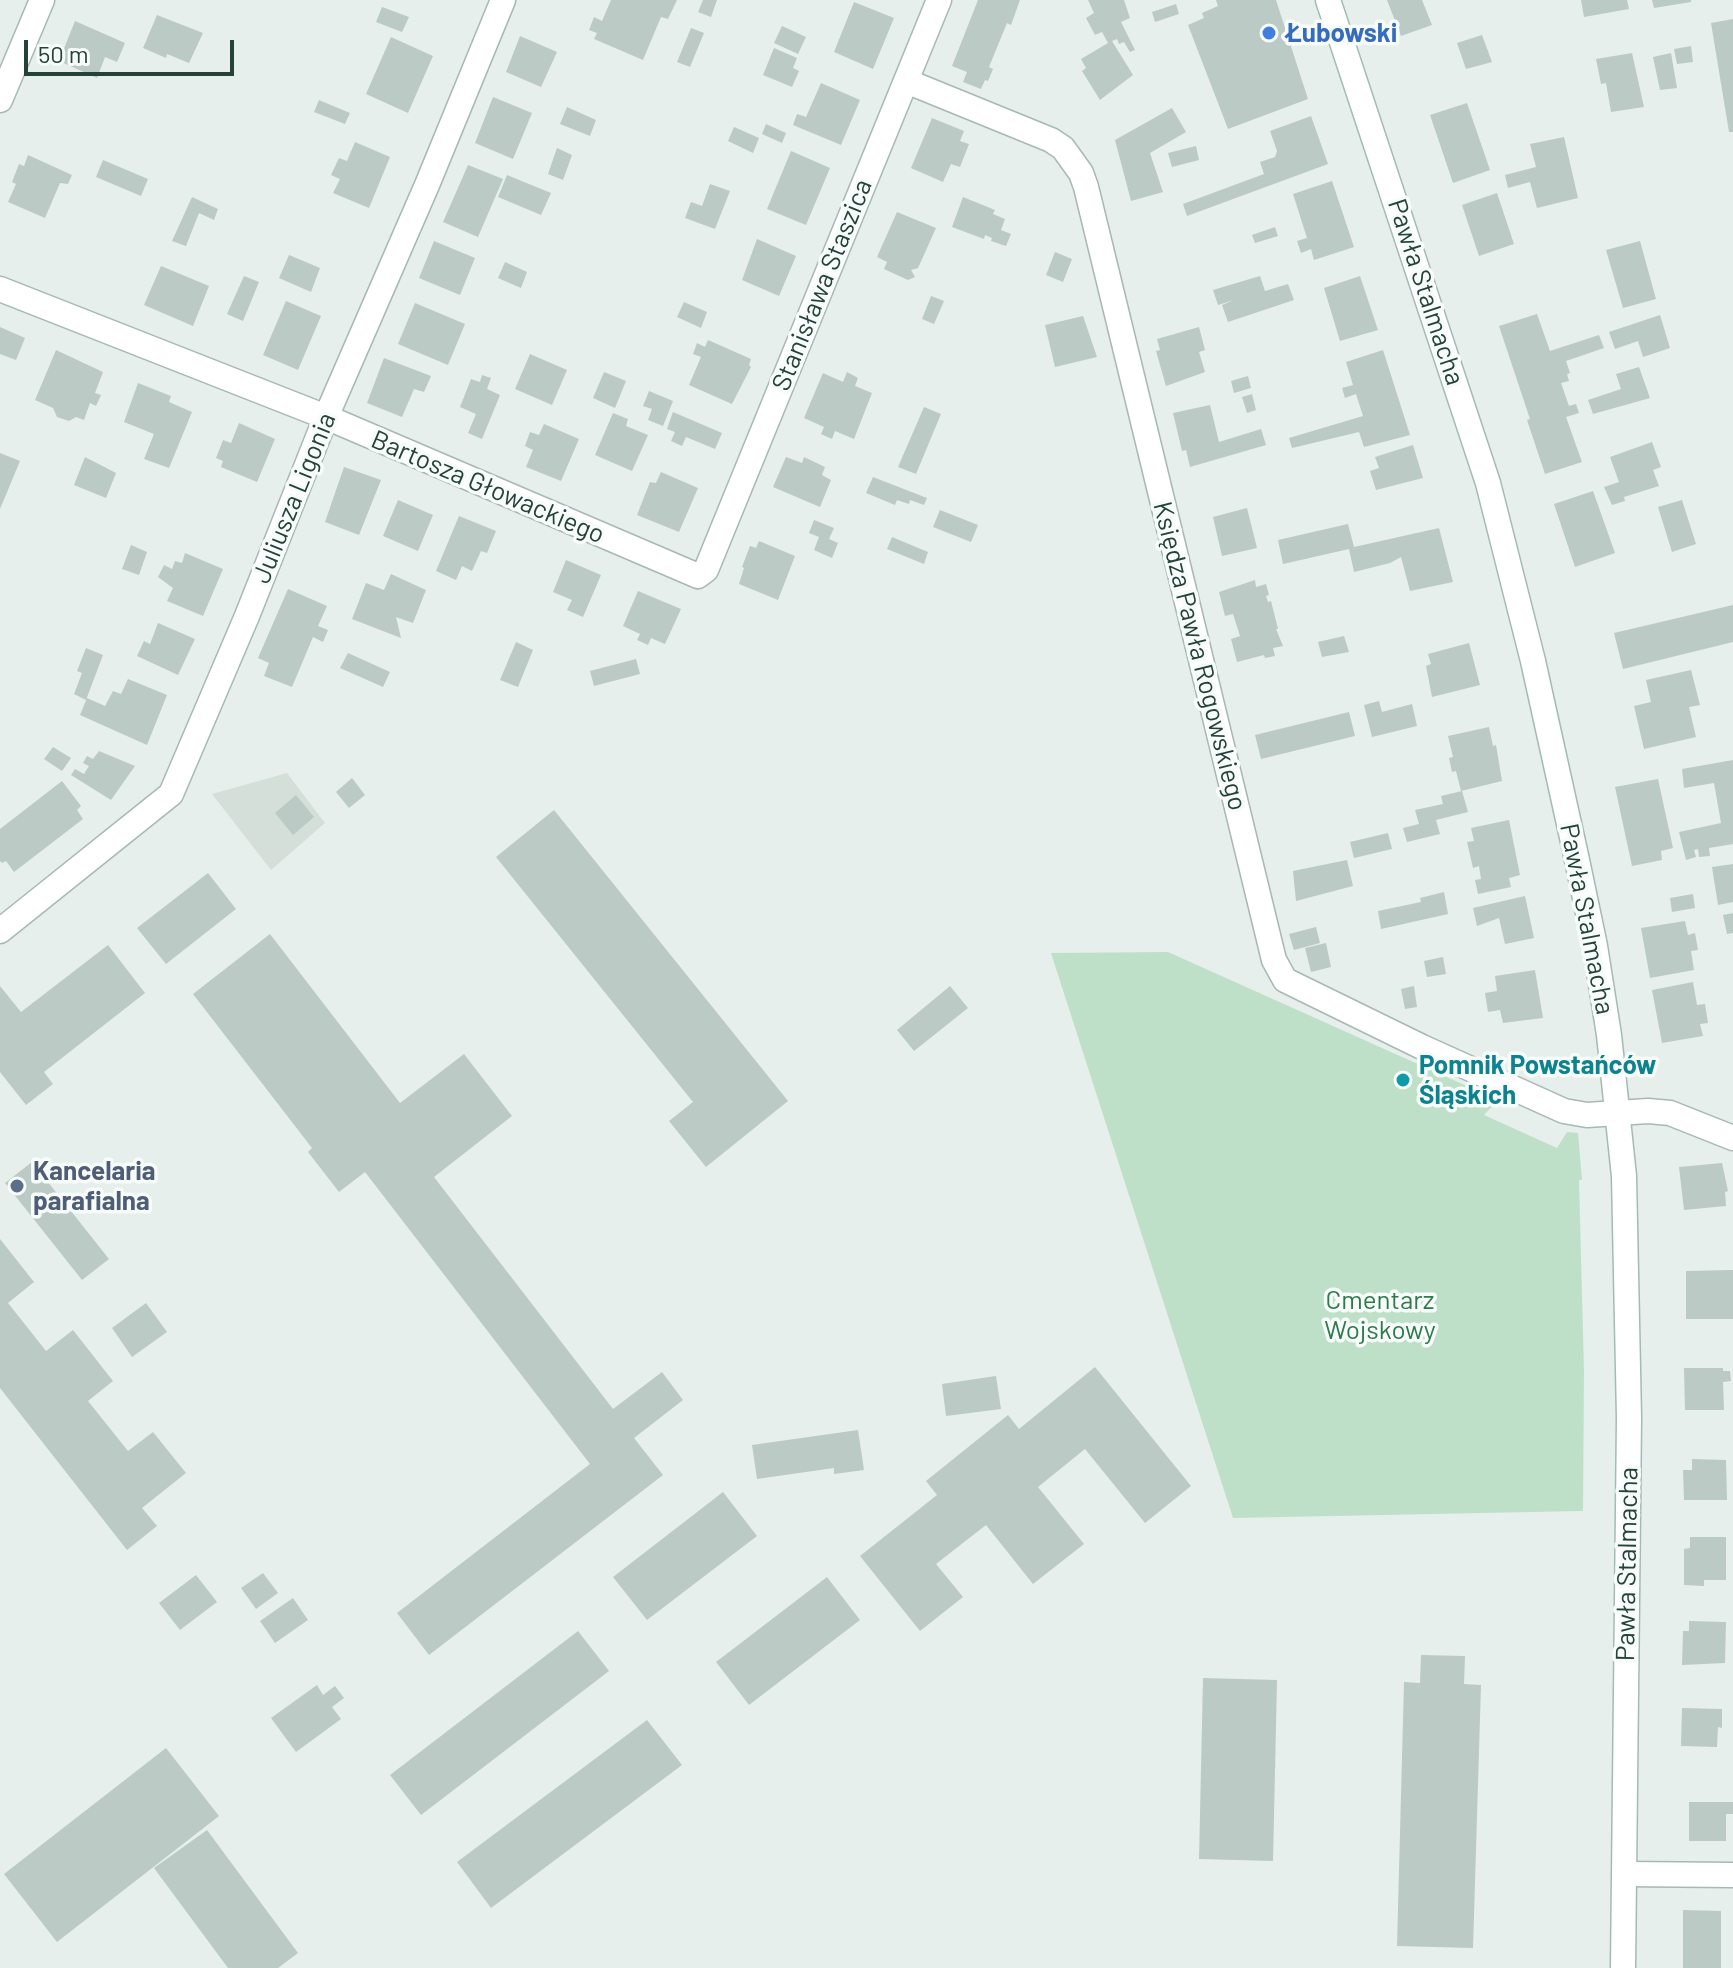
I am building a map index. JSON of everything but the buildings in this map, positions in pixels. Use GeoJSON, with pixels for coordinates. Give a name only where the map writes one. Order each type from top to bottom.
{"type":"FeatureCollection","features":[{"type":"Feature","properties":{"kind":"street"},"geometry":{"type":"LineString","coordinates":[[0,100],[42,0]]}},
{"type":"Feature","properties":{"kind":"street","name":"Juliusza Ligonia"},"geometry":{"type":"LineString","coordinates":[[0,931],[171,794],[247,616],[326,417],[503,0]]}},
{"type":"Feature","properties":{"kind":"street","name":"Stanisława Staszica"},"geometry":{"type":"LineString","coordinates":[[706,570],[939,0]]}},
{"type":"Feature","properties":{"kind":"street","name":"Pawła Stalmacha"},"geometry":{"type":"LineString","coordinates":[[1328,0],[1488,483],[1533,661],[1595,946],[1619,1114],[1624,1176],[1629,1418],[1623,1968]]}},
{"type":"Feature","properties":{"kind":"street","name":"Księdza Pawła Rogowskiego"},"geometry":{"type":"LineString","coordinates":[[906,81],[1051,140],[1063,148],[1081,173],[1278,970],[1285,980],[1422,1047],[1564,1111],[1587,1115],[1670,1113],[1733,1138]]}},
{"type":"Feature","properties":{"kind":"street","name":"Bartosza Głowackiego"},"geometry":{"type":"LineString","coordinates":[[0,289],[326,417],[693,576],[706,570]]}},
{"type":"Feature","properties":{"kind":"street"},"geometry":{"type":"LineString","coordinates":[[1625,1874],[1733,1875]]}},
{"type":"Feature","properties":{"kind":"shaded area"},"geometry":{"type":"Polygon","coordinates":[[[287,773],[325,823],[271,870],[212,794],[287,773]]]}},
{"type":"Feature","properties":{"kind":"green space","name":"Cmentarz Wojskowy"},"geometry":{"type":"Polygon","coordinates":[[[1168,952],[1498,1100],[1484,1115],[1557,1148],[1567,1132],[1578,1133],[1582,1180],[1579,1180],[1584,1372],[1583,1511],[1233,1518],[1051,953],[1168,952]]]}},
{"type":"Feature","properties":{"kind":"place","name":"Łubowski"},"geometry":{"type":"Point","coordinates":[1269,33]}},
{"type":"Feature","properties":{"kind":"place","name":"Pomnik Powstańców Śląskich"},"geometry":{"type":"Point","coordinates":[1403,1080]}},
{"type":"Feature","properties":{"kind":"place","name":"Kancelaria parafialna"},"geometry":{"type":"Point","coordinates":[17,1186]}}]}
